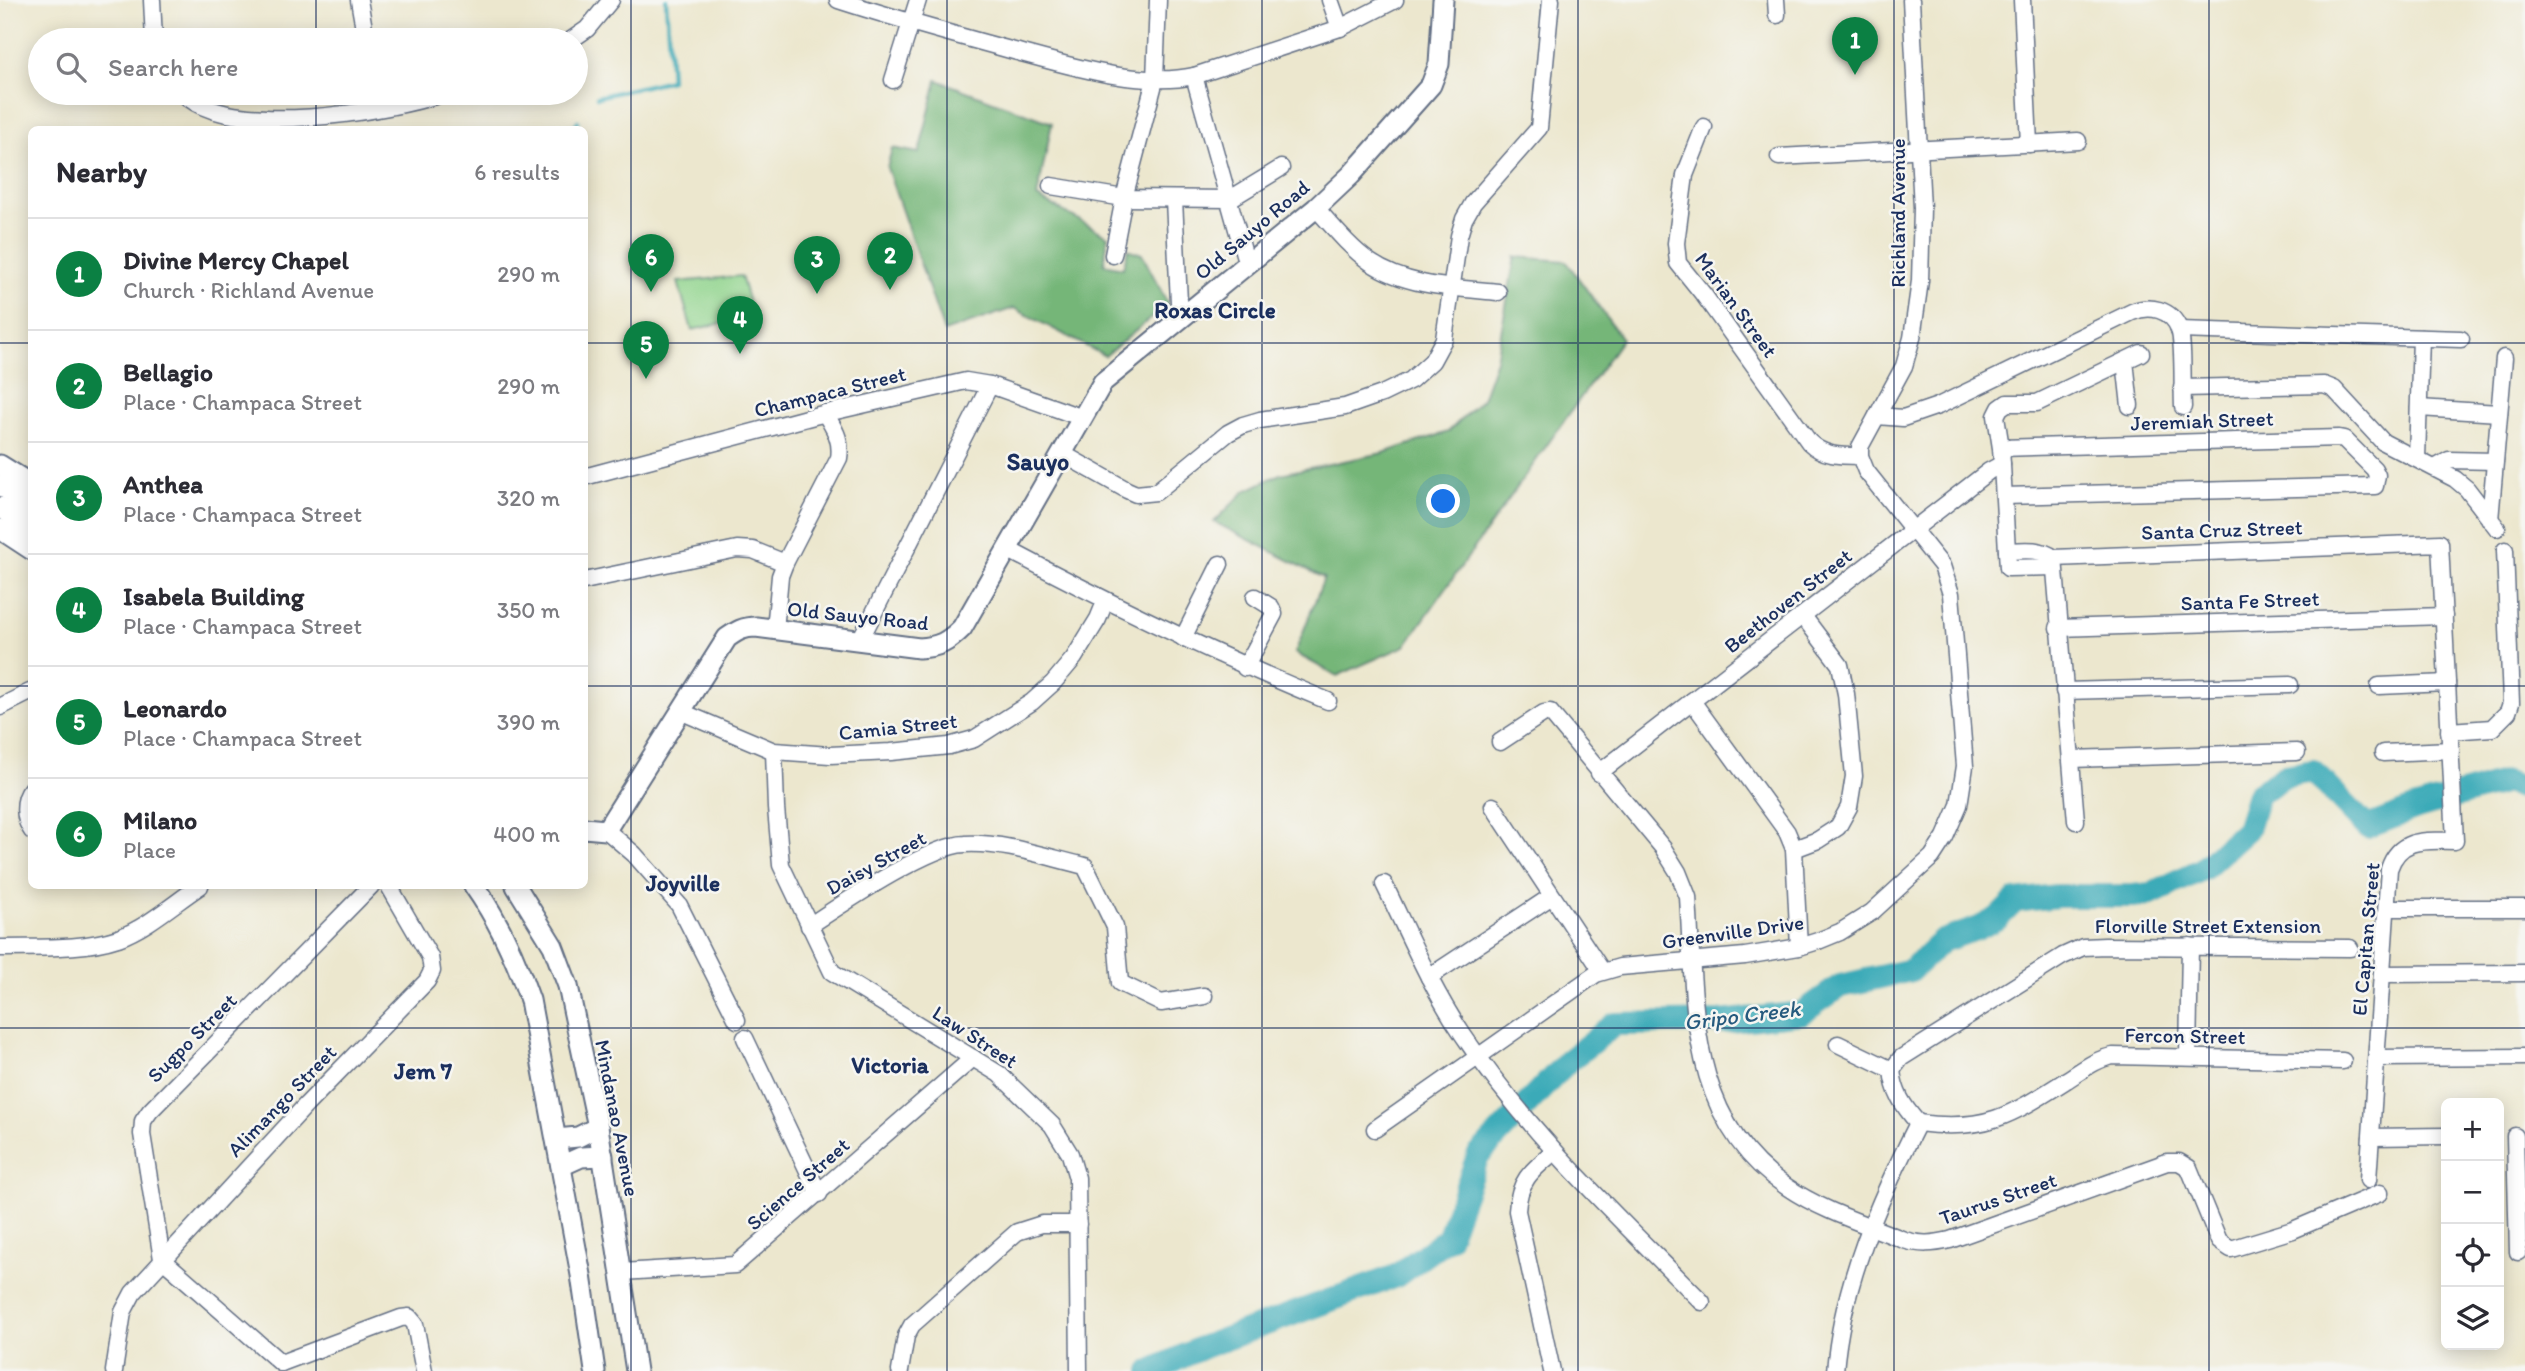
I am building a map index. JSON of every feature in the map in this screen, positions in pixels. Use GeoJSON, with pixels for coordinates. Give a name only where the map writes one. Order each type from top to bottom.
{"type":"FeatureCollection","features":[{"type":"Feature","properties":{"kind":"main road","name":"Old Sauyo Road"},"geometry":{"type":"LineString","coordinates":[[606,830],[727,638],[744,627],[919,648],[936,647],[949,641],[962,628],[1104,382],[1316,208],[1351,175],[1431,85],[1439,64],[1443,0]]}},
{"type":"Feature","properties":{"kind":"main road"},"geometry":{"type":"LineString","coordinates":[[0,465],[28,482]]}},
{"type":"Feature","properties":{"kind":"main road"},"geometry":{"type":"LineString","coordinates":[[0,485],[28,504]]}},
{"type":"Feature","properties":{"kind":"main road"},"geometry":{"type":"LineString","coordinates":[[0,507],[28,525]]}},
{"type":"Feature","properties":{"kind":"main road"},"geometry":{"type":"LineString","coordinates":[[0,529],[28,547]]}},
{"type":"Feature","properties":{"kind":"main road"},"geometry":{"type":"LineString","coordinates":[[588,828],[606,830]]}},
{"type":"Feature","properties":{"kind":"main road"},"geometry":{"type":"LineString","coordinates":[[476,889],[490,909],[515,957],[530,1000],[581,1275],[595,1371]]}},
{"type":"Feature","properties":{"kind":"main road","name":"Mindanao Avenue"},"geometry":{"type":"LineString","coordinates":[[518,889],[553,946],[568,986],[598,1127],[636,1371]]}},
{"type":"Feature","properties":{"kind":"main road"},"geometry":{"type":"LineString","coordinates":[[556,1139],[578,1137],[598,1127]]}},
{"type":"Feature","properties":{"kind":"main road"},"geometry":{"type":"LineString","coordinates":[[561,1166],[581,1157],[603,1156]]}},
{"type":"Feature","properties":{"kind":"street"},"geometry":{"type":"LineString","coordinates":[[152,0],[153,28]]}},
{"type":"Feature","properties":{"kind":"street"},"geometry":{"type":"LineString","coordinates":[[359,0],[364,28]]}},
{"type":"Feature","properties":{"kind":"street"},"geometry":{"type":"LineString","coordinates":[[588,28],[611,0]]}},
{"type":"Feature","properties":{"kind":"street"},"geometry":{"type":"LineString","coordinates":[[838,0],[911,23],[1077,67],[1155,80],[1194,76],[1340,28],[1395,0]]}},
{"type":"Feature","properties":{"kind":"street"},"geometry":{"type":"LineString","coordinates":[[893,80],[918,0]]}},
{"type":"Feature","properties":{"kind":"street"},"geometry":{"type":"LineString","coordinates":[[1114,255],[1124,198],[1155,80],[1158,0]]}},
{"type":"Feature","properties":{"kind":"street"},"geometry":{"type":"LineString","coordinates":[[1330,0],[1340,28]]}},
{"type":"Feature","properties":{"kind":"street"},"geometry":{"type":"LineString","coordinates":[[1063,454],[1136,494],[1156,492],[1228,433],[1243,425],[1345,407],[1411,380],[1432,361],[1444,339],[1459,236],[1468,211],[1539,128],[1552,0]]}},
{"type":"Feature","properties":{"kind":"street","name":"Richland Avenue"},"geometry":{"type":"LineString","coordinates":[[1860,456],[1864,437],[1904,366],[1912,338],[1922,265],[1920,149],[1911,0]]}},
{"type":"Feature","properties":{"kind":"street"},"geometry":{"type":"LineString","coordinates":[[2022,0],[2029,144]]}},
{"type":"Feature","properties":{"kind":"street"},"geometry":{"type":"LineString","coordinates":[[1194,76],[1247,265]]}},
{"type":"Feature","properties":{"kind":"street"},"geometry":{"type":"LineString","coordinates":[[202,105],[217,112],[268,124],[373,111],[397,105]]}},
{"type":"Feature","properties":{"kind":"street"},"geometry":{"type":"LineString","coordinates":[[372,105],[373,111]]}},
{"type":"Feature","properties":{"kind":"street","name":"Marian Street"},"geometry":{"type":"LineString","coordinates":[[1704,127],[1685,175],[1676,243],[1678,263],[1809,442],[1818,451],[1860,456]]}},
{"type":"Feature","properties":{"kind":"street"},"geometry":{"type":"LineString","coordinates":[[1779,157],[2078,141]]}},
{"type":"Feature","properties":{"kind":"street"},"geometry":{"type":"LineString","coordinates":[[1051,186],[1124,198],[1230,199],[1281,168]]}},
{"type":"Feature","properties":{"kind":"street"},"geometry":{"type":"LineString","coordinates":[[1174,200],[1179,302],[1186,315]]}},
{"type":"Feature","properties":{"kind":"street"},"geometry":{"type":"LineString","coordinates":[[1316,208],[1353,248],[1392,274],[1451,287],[1498,292]]}},
{"type":"Feature","properties":{"kind":"street"},"geometry":{"type":"LineString","coordinates":[[1877,416],[1903,418],[1938,406],[2139,309],[2149,307],[2167,314],[2179,330],[2183,407]]}},
{"type":"Feature","properties":{"kind":"street"},"geometry":{"type":"LineString","coordinates":[[2179,330],[2461,339]]}},
{"type":"Feature","properties":{"kind":"street"},"geometry":{"type":"LineString","coordinates":[[2417,458],[2421,338]]}},
{"type":"Feature","properties":{"kind":"street"},"geometry":{"type":"LineString","coordinates":[[2007,551],[2002,456],[1996,416],[2000,408],[2007,403],[2037,403],[2141,354]]}},
{"type":"Feature","properties":{"kind":"street"},"geometry":{"type":"LineString","coordinates":[[2182,388],[2324,385],[2334,389],[2383,442],[2455,479],[2467,489],[2494,524],[2495,461],[2504,358]]}},
{"type":"Feature","properties":{"kind":"street"},"geometry":{"type":"LineString","coordinates":[[2125,361],[2130,406]]}},
{"type":"Feature","properties":{"kind":"street","name":"Champaca Street"},"geometry":{"type":"LineString","coordinates":[[588,476],[825,413],[958,382],[977,381],[1083,418]]}},
{"type":"Feature","properties":{"kind":"street"},"geometry":{"type":"LineString","coordinates":[[860,640],[990,385]]}},
{"type":"Feature","properties":{"kind":"street"},"geometry":{"type":"LineString","coordinates":[[2418,408],[2499,413]]}},
{"type":"Feature","properties":{"kind":"street"},"geometry":{"type":"LineString","coordinates":[[775,630],[780,576],[839,458],[841,446],[838,436],[825,413]]}},
{"type":"Feature","properties":{"kind":"street","name":"Jeremiah Street"},"geometry":{"type":"LineString","coordinates":[[2002,456],[2339,438],[2344,439],[2377,475],[2375,486],[2004,496]]}},
{"type":"Feature","properties":{"kind":"street","name":"Greenville Drive"},"geometry":{"type":"LineString","coordinates":[[1375,1129],[1602,971],[1799,947],[1840,933],[1856,924],[1913,877],[1939,847],[1959,804],[1965,766],[1951,594],[1942,566],[1866,471],[1860,456]]}},
{"type":"Feature","properties":{"kind":"street","name":"Beethoven Street"},"geometry":{"type":"LineString","coordinates":[[1599,773],[1914,530],[1989,471],[2002,456]]}},
{"type":"Feature","properties":{"kind":"street"},"geometry":{"type":"LineString","coordinates":[[2435,468],[2449,460],[2495,461]]}},
{"type":"Feature","properties":{"kind":"street","name":"Santa Cruz Street"},"geometry":{"type":"LineString","coordinates":[[2054,563],[2039,551],[2007,551],[2008,568],[2054,563],[2440,543]]}},
{"type":"Feature","properties":{"kind":"street","name":"El Capitan Street"},"geometry":{"type":"LineString","coordinates":[[2368,1180],[2389,869],[2393,856],[2401,847],[2416,842],[2455,841],[2440,543]]}},
{"type":"Feature","properties":{"kind":"street"},"geometry":{"type":"LineString","coordinates":[[588,579],[737,549],[753,550],[785,564]]}},
{"type":"Feature","properties":{"kind":"street"},"geometry":{"type":"LineString","coordinates":[[1007,549],[1105,602],[1245,668],[1328,701]]}},
{"type":"Feature","properties":{"kind":"street"},"geometry":{"type":"LineString","coordinates":[[2449,731],[2492,728],[2508,712],[2511,703],[2505,550]]}},
{"type":"Feature","properties":{"kind":"street"},"geometry":{"type":"LineString","coordinates":[[2054,563],[2076,821]]}},
{"type":"Feature","properties":{"kind":"street"},"geometry":{"type":"LineString","coordinates":[[1183,638],[1220,564]]}},
{"type":"Feature","properties":{"kind":"street"},"geometry":{"type":"LineString","coordinates":[[1245,668],[1274,614],[1270,607],[1255,597]]}},
{"type":"Feature","properties":{"kind":"street","name":"Camia Street"},"geometry":{"type":"LineString","coordinates":[[682,712],[774,751],[830,755],[949,746],[974,739],[1032,702],[1053,683],[1078,651],[1105,602]]}},
{"type":"Feature","properties":{"kind":"street"},"geometry":{"type":"LineString","coordinates":[[1794,849],[1818,840],[1838,827],[1849,807],[1854,776],[1846,694],[1840,665],[1804,615]]}},
{"type":"Feature","properties":{"kind":"street","name":"Santa Fe Street"},"geometry":{"type":"LineString","coordinates":[[2058,628],[2444,616]]}},
{"type":"Feature","properties":{"kind":"street"},"geometry":{"type":"LineString","coordinates":[[2379,686],[2447,683]]}},
{"type":"Feature","properties":{"kind":"street"},"geometry":{"type":"LineString","coordinates":[[2064,691],[2290,685]]}},
{"type":"Feature","properties":{"kind":"street"},"geometry":{"type":"LineString","coordinates":[[0,707],[28,693]]}},
{"type":"Feature","properties":{"kind":"street"},"geometry":{"type":"LineString","coordinates":[[1692,701],[1787,832],[1794,849],[1799,947]]}},
{"type":"Feature","properties":{"kind":"street","name":"Taurus Street"},"geometry":{"type":"LineString","coordinates":[[1500,742],[1544,713],[1550,712],[1663,848],[1678,872],[1688,897],[1698,1030],[1702,1060],[1713,1094],[1741,1145],[1765,1170],[1815,1203],[1904,1240],[1932,1244],[1950,1240],[2167,1162],[2179,1162],[2189,1168],[2220,1241],[2231,1249],[2293,1230],[2380,1194]]}},
{"type":"Feature","properties":{"kind":"street"},"geometry":{"type":"LineString","coordinates":[[2383,753],[2451,750]]}},
{"type":"Feature","properties":{"kind":"street"},"geometry":{"type":"LineString","coordinates":[[774,751],[781,865],[809,926]]}},
{"type":"Feature","properties":{"kind":"street"},"geometry":{"type":"LineString","coordinates":[[2071,759],[2297,751]]}},
{"type":"Feature","properties":{"kind":"street"},"geometry":{"type":"LineString","coordinates":[[28,794],[25,803],[28,825]]}},
{"type":"Feature","properties":{"kind":"street"},"geometry":{"type":"LineString","coordinates":[[1493,806],[1602,971]]}},
{"type":"Feature","properties":{"kind":"street"},"geometry":{"type":"LineString","coordinates":[[606,830],[634,854],[680,905],[737,1020]]}},
{"type":"Feature","properties":{"kind":"street","name":"Daisy Street"},"geometry":{"type":"LineString","coordinates":[[809,926],[862,892],[925,857],[961,844],[995,845],[1086,866],[1115,927],[1120,983],[1161,1003],[1204,996]]}},
{"type":"Feature","properties":{"kind":"street"},"geometry":{"type":"LineString","coordinates":[[1384,884],[1429,977],[1478,1057],[1554,1152],[1702,1303]]}},
{"type":"Feature","properties":{"kind":"street"},"geometry":{"type":"LineString","coordinates":[[0,948],[86,944],[117,938],[141,927],[196,889]]}},
{"type":"Feature","properties":{"kind":"street","name":"Sugpo Street"},"geometry":{"type":"LineString","coordinates":[[162,1259],[142,1134],[143,1121],[368,889]]}},
{"type":"Feature","properties":{"kind":"street","name":"Alimango Street"},"geometry":{"type":"LineString","coordinates":[[114,1371],[127,1301],[162,1259],[307,1104],[427,981],[432,971],[430,957],[391,889]]}},
{"type":"Feature","properties":{"kind":"street"},"geometry":{"type":"LineString","coordinates":[[1429,977],[1552,896]]}},
{"type":"Feature","properties":{"kind":"street"},"geometry":{"type":"LineString","coordinates":[[2387,908],[2525,908]]}},
{"type":"Feature","properties":{"kind":"street","name":"Law Street"},"geometry":{"type":"LineString","coordinates":[[809,926],[832,972],[999,1074],[1052,1125],[1070,1154],[1077,1178],[1079,1371]]}},
{"type":"Feature","properties":{"kind":"street"},"geometry":{"type":"LineString","coordinates":[[2188,1057],[2190,946]]}},
{"type":"Feature","properties":{"kind":"street","name":"Florville Street Extension"},"geometry":{"type":"LineString","coordinates":[[1892,1070],[1901,1058],[2063,956],[2083,947],[2350,948]]}},
{"type":"Feature","properties":{"kind":"street"},"geometry":{"type":"LineString","coordinates":[[2384,974],[2525,973]]}},
{"type":"Feature","properties":{"kind":"street"},"geometry":{"type":"LineString","coordinates":[[745,1038],[819,1194]]}},
{"type":"Feature","properties":{"kind":"street"},"geometry":{"type":"LineString","coordinates":[[1835,1371],[1837,1344],[1843,1319],[1871,1227],[1881,1198],[1918,1123],[1905,1109],[1894,1087],[1892,1070],[1838,1044]]}},
{"type":"Feature","properties":{"kind":"street","name":"Fercon Street"},"geometry":{"type":"LineString","coordinates":[[1918,1123],[1962,1126],[1991,1122],[2019,1110],[2103,1058],[2113,1056],[2343,1061]]}},
{"type":"Feature","properties":{"kind":"street"},"geometry":{"type":"LineString","coordinates":[[2377,1058],[2525,1057]]}},
{"type":"Feature","properties":{"kind":"street","name":"Science Street"},"geometry":{"type":"LineString","coordinates":[[622,1272],[735,1265],[973,1058]]}},
{"type":"Feature","properties":{"kind":"street"},"geometry":{"type":"LineString","coordinates":[[2371,1137],[2441,1136]]}},
{"type":"Feature","properties":{"kind":"street"},"geometry":{"type":"LineString","coordinates":[[2513,1136],[2521,1214],[2518,1252]]}},
{"type":"Feature","properties":{"kind":"street"},"geometry":{"type":"LineString","coordinates":[[1552,1371],[1517,1211],[1518,1192],[1527,1177],[1554,1152]]}},
{"type":"Feature","properties":{"kind":"street"},"geometry":{"type":"LineString","coordinates":[[900,1371],[906,1336],[912,1325],[1017,1232],[1042,1224],[1078,1224]]}},
{"type":"Feature","properties":{"kind":"street"},"geometry":{"type":"LineString","coordinates":[[162,1259],[280,1367],[401,1318],[410,1317],[415,1324],[424,1371]]}},
{"type":"Feature","properties":{"kind":"green space"},"geometry":{"type":"Polygon","coordinates":[[[937,80],[1052,123],[1037,197],[1108,236],[1104,264],[1123,268],[1128,249],[1142,254],[1168,304],[1105,356],[1014,308],[944,332],[887,168],[892,148],[919,153],[937,80]]]}},
{"type":"Feature","properties":{"kind":"green space"},"geometry":{"type":"Polygon","coordinates":[[[1515,257],[1566,261],[1622,339],[1405,646],[1337,676],[1295,653],[1324,578],[1214,522],[1245,491],[1280,474],[1383,453],[1448,432],[1482,399],[1496,360],[1515,257]]]}},
{"type":"Feature","properties":{"kind":"green space"},"geometry":{"type":"Polygon","coordinates":[[[741,276],[753,316],[692,330],[678,282],[741,276]]]}},
{"type":"Feature","properties":{"kind":"waterway"},"geometry":{"type":"LineString","coordinates":[[597,97],[671,80],[666,0]]}},
{"type":"Feature","properties":{"kind":"waterway"},"geometry":{"type":"LineString","coordinates":[[575,126],[578,121]]}},
{"type":"Feature","properties":{"kind":"waterway","name":"Gripo Creek"},"geometry":{"type":"LineString","coordinates":[[1151,1371],[1203,1347],[1396,1276],[1448,1238],[1478,1156],[1568,1061],[1615,1024],[1720,1022],[1802,1013],[1840,986],[1911,970],[1942,941],[1998,918],[2015,901],[2057,896],[2151,894],[2203,869],[2247,829],[2258,794],[2285,776],[2313,771],[2367,827],[2417,808],[2506,782],[2525,789]]}},
{"type":"Feature","properties":{"kind":"place","name":"Divine Mercy Chapel"},"geometry":{"type":"Point","coordinates":[1855,75]}},
{"type":"Feature","properties":{"kind":"place","name":"Bellagio"},"geometry":{"type":"Point","coordinates":[890,290]}},
{"type":"Feature","properties":{"kind":"place","name":"Milano"},"geometry":{"type":"Point","coordinates":[651,292]}},
{"type":"Feature","properties":{"kind":"place","name":"Anthea"},"geometry":{"type":"Point","coordinates":[817,294]}},
{"type":"Feature","properties":{"kind":"place","name":"Isabela Building"},"geometry":{"type":"Point","coordinates":[740,354]}},
{"type":"Feature","properties":{"kind":"place","name":"Leonardo"},"geometry":{"type":"Point","coordinates":[646,379]}},
{"type":"Feature","properties":{"kind":"district","name":"Roxas Circle"},"geometry":{"type":"Point","coordinates":[1215,310]}},
{"type":"Feature","properties":{"kind":"district","name":"Sauyo"},"geometry":{"type":"Point","coordinates":[1038,462]}},
{"type":"Feature","properties":{"kind":"district","name":"Joyville"},"geometry":{"type":"Point","coordinates":[683,883]}},
{"type":"Feature","properties":{"kind":"district","name":"Victoria"},"geometry":{"type":"Point","coordinates":[890,1065]}},
{"type":"Feature","properties":{"kind":"district","name":"Jem 7"},"geometry":{"type":"Point","coordinates":[423,1071]}}]}
